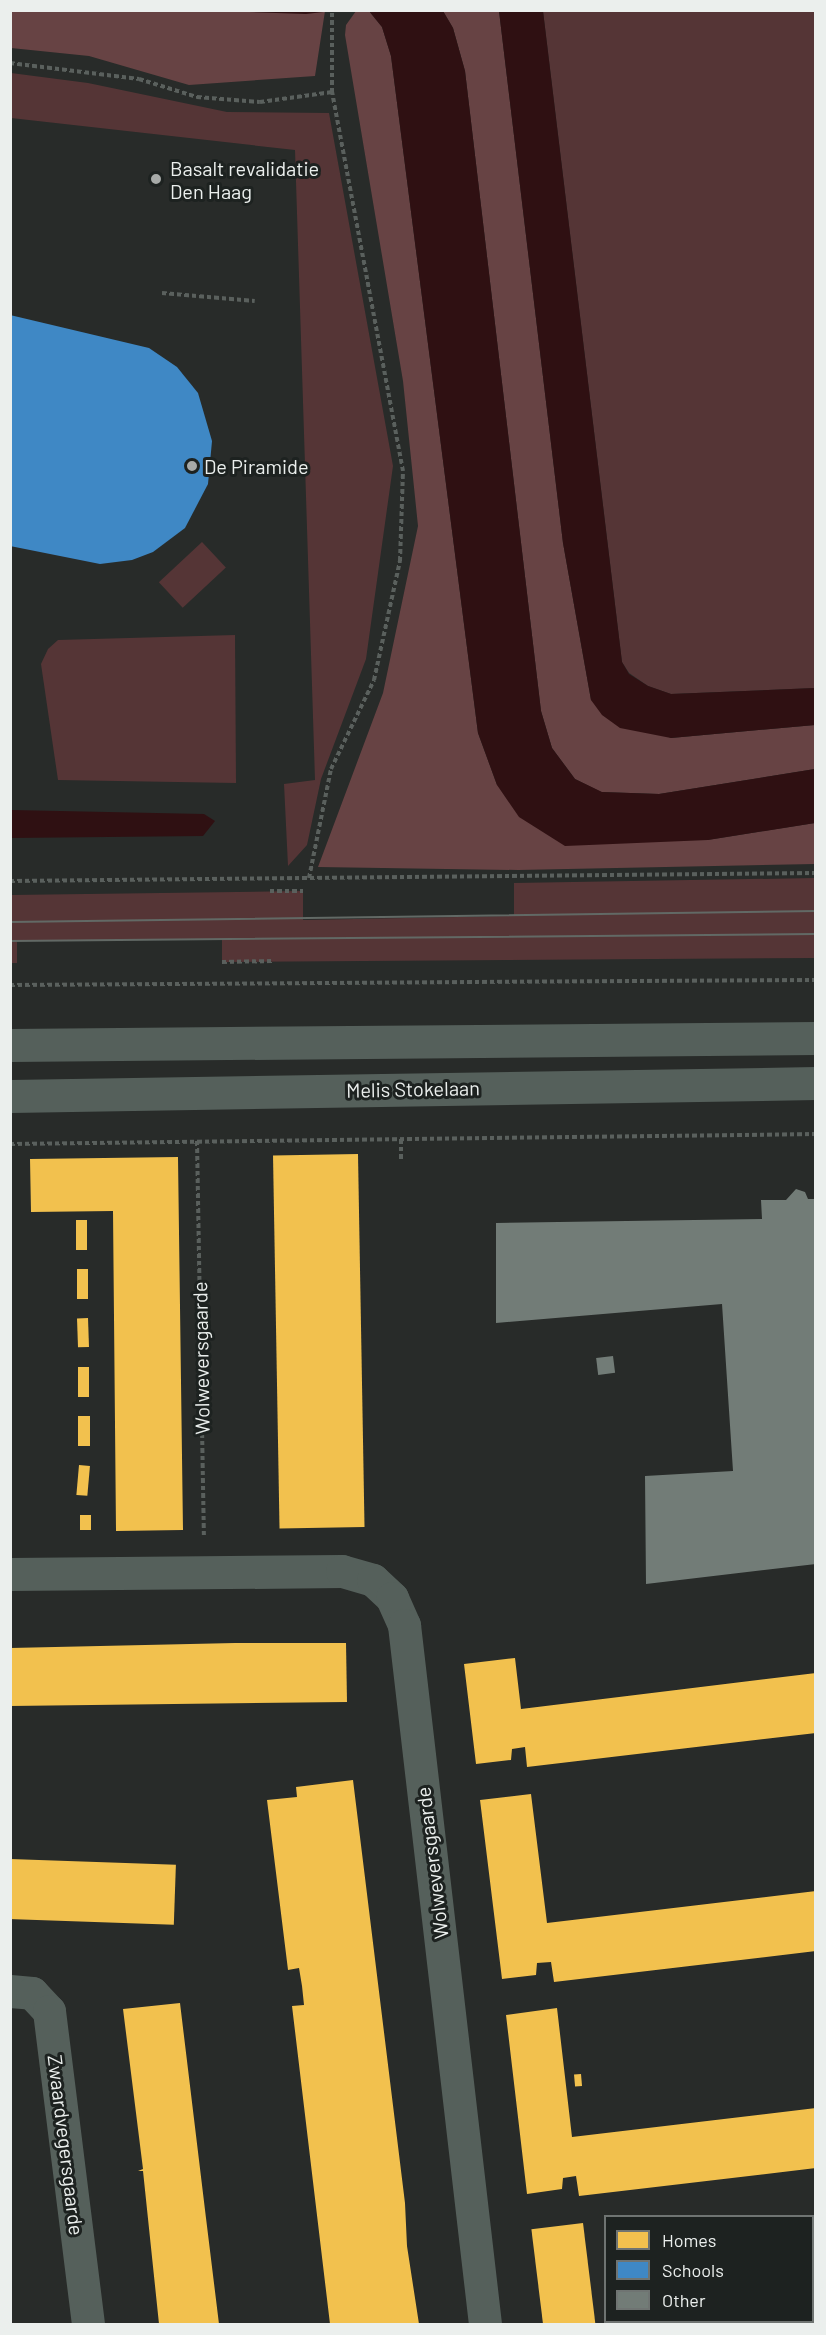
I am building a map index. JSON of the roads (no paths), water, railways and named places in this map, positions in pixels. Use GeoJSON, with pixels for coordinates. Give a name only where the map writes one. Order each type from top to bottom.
{"type":"FeatureCollection","features":[{"type":"Feature","properties":{"kind":"street"},"geometry":{"type":"LineString","coordinates":[[10,1045],[816,1038]]}},
{"type":"Feature","properties":{"kind":"street","name":"Melis Stokelaan"},"geometry":{"type":"LineString","coordinates":[[10,1096],[816,1083]]}},
{"type":"Feature","properties":{"kind":"street","name":"Wolweversgaarde"},"geometry":{"type":"LineString","coordinates":[[10,1574],[342,1571],[373,1580],[392,1598],[404,1625],[485,2325]]}},
{"type":"Feature","properties":{"kind":"street","name":"Zwaardvegersgaarde"},"geometry":{"type":"LineString","coordinates":[[10,1991],[32,1993],[50,2012],[88,2325]]}},
{"type":"Feature","properties":{"kind":"tram line"},"geometry":{"type":"LineString","coordinates":[[10,922],[816,911]]}},
{"type":"Feature","properties":{"kind":"tram line"},"geometry":{"type":"LineString","coordinates":[[10,941],[816,934]]}},
{"type":"Feature","properties":{"kind":"place","name":"Basalt revalidatie Den Haag"},"geometry":{"type":"Point","coordinates":[156,179]}},
{"type":"Feature","properties":{"kind":"place","name":"De Piramide"},"geometry":{"type":"Point","coordinates":[192,466]}}]}
